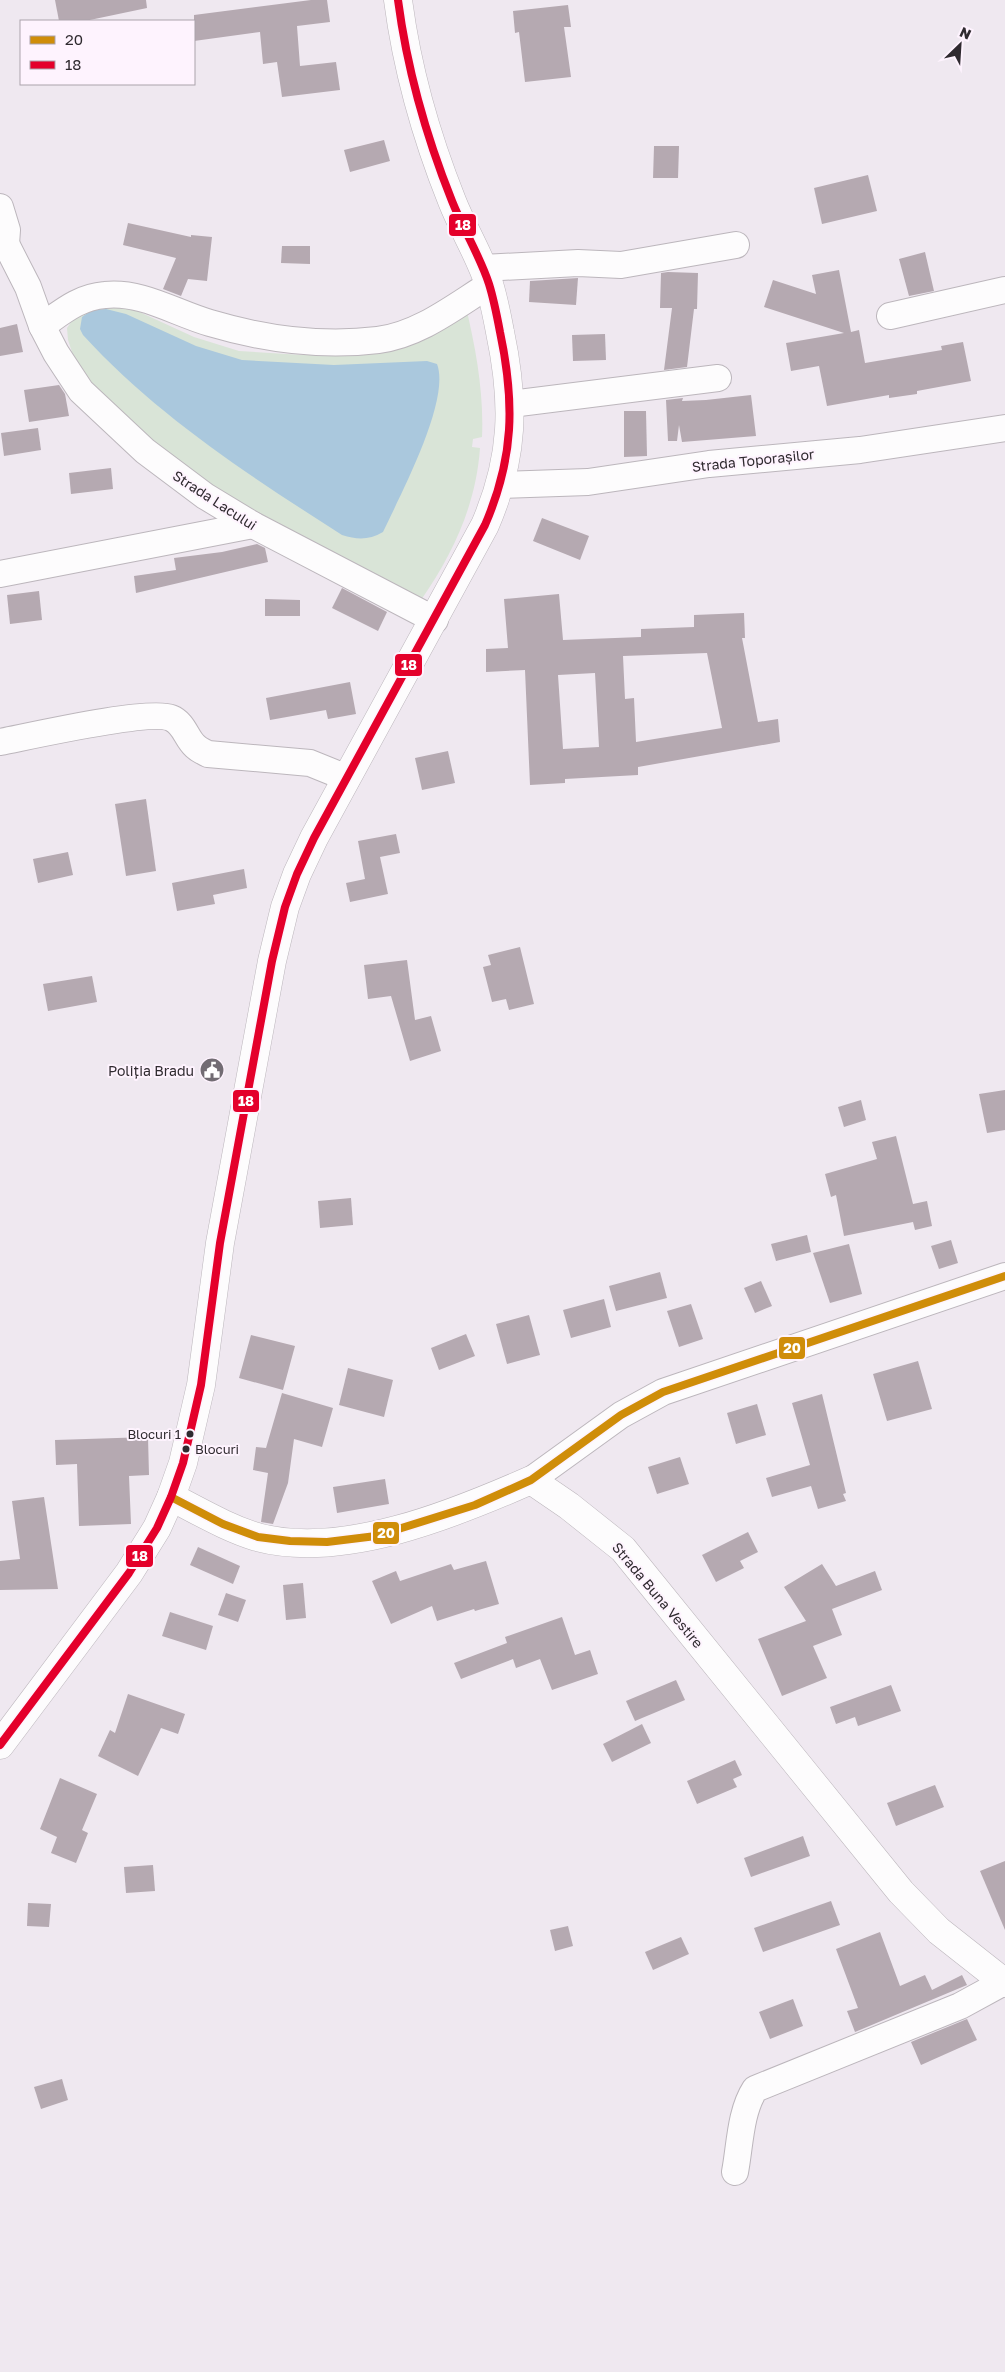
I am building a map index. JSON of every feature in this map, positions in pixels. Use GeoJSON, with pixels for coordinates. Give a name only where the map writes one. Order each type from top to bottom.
{"type":"FeatureCollection","features":[{"type":"Feature","properties":{"kind":"main road"},"geometry":{"type":"LineString","coordinates":[[0,1745],[129,1573],[156,1528],[171,1497],[187,1452],[201,1385],[220,1243],[272,961],[285,907],[297,874],[314,838],[485,525],[501,485],[510,428],[511,404],[507,363],[486,276],[451,200],[413,84],[398,0]]}},
{"type":"Feature","properties":{"kind":"main road"},"geometry":{"type":"LineString","coordinates":[[171,1497],[223,1524],[258,1537],[290,1541],[327,1542],[376,1536],[475,1505],[531,1480]]}},
{"type":"Feature","properties":{"kind":"main road","name":"Strada Buna Vestire"},"geometry":{"type":"LineString","coordinates":[[531,1480],[569,1506],[622,1549],[901,1892],[939,1931],[1004,1982]]}},
{"type":"Feature","properties":{"kind":"street"},"geometry":{"type":"LineString","coordinates":[[0,207],[7,230],[3,244]]}},
{"type":"Feature","properties":{"kind":"street","name":"Strada Lacului"},"geometry":{"type":"LineString","coordinates":[[3,244],[28,287],[42,326],[56,353],[81,391],[145,451],[205,496],[253,525],[434,620]]}},
{"type":"Feature","properties":{"kind":"street"},"geometry":{"type":"LineString","coordinates":[[42,326],[81,299],[106,295],[139,297],[208,323],[264,338],[329,343],[380,340],[420,327],[486,276],[578,263],[621,265],[736,245]]}},
{"type":"Feature","properties":{"kind":"street"},"geometry":{"type":"LineString","coordinates":[[890,316],[1005,290]]}},
{"type":"Feature","properties":{"kind":"street"},"geometry":{"type":"LineString","coordinates":[[511,404],[718,378]]}},
{"type":"Feature","properties":{"kind":"street","name":"Strada Toporașilor"},"geometry":{"type":"LineString","coordinates":[[501,485],[588,482],[709,464],[860,450],[1005,428]]}},
{"type":"Feature","properties":{"kind":"street"},"geometry":{"type":"LineString","coordinates":[[0,574],[253,525]]}},
{"type":"Feature","properties":{"kind":"street"},"geometry":{"type":"LineString","coordinates":[[0,742],[130,718],[162,715],[173,718],[181,724],[196,747],[208,754],[310,763],[347,778]]}},
{"type":"Feature","properties":{"kind":"street"},"geometry":{"type":"LineString","coordinates":[[531,1480],[621,1415],[663,1392],[1005,1276]]}},
{"type":"Feature","properties":{"kind":"street"},"geometry":{"type":"LineString","coordinates":[[735,2172],[745,2115],[750,2097],[755,2090],[960,2006],[1004,1982]]}},
{"type":"Feature","properties":{"kind":"shaded area"},"geometry":{"type":"Polygon","coordinates":[[[96,304],[133,309],[194,337],[239,351],[303,355],[346,354],[466,307],[476,355],[482,404],[482,437],[473,439],[472,447],[480,448],[478,469],[468,509],[453,547],[421,600],[409,598],[211,487],[105,403],[74,358],[68,340],[67,328],[80,309],[96,304]]]}},
{"type":"Feature","properties":{"kind":"water"},"geometry":{"type":"Polygon","coordinates":[[[106,309],[126,314],[196,346],[242,360],[334,365],[427,361],[437,364],[439,380],[437,400],[431,423],[411,473],[383,532],[373,537],[363,538],[342,535],[239,467],[173,418],[142,392],[83,335],[80,329],[82,317],[92,310],[106,309]]]}},
{"type":"Feature","properties":{"kind":"building"},"geometry":{"type":"Polygon","coordinates":[[[55,0],[146,0],[147,8],[90,20],[59,20],[55,0]]]}},
{"type":"Feature","properties":{"kind":"building"},"geometry":{"type":"Polygon","coordinates":[[[311,0],[327,0],[330,22],[297,26],[300,66],[336,62],[340,90],[282,97],[277,62],[263,64],[260,32],[195,41],[194,15],[311,0]]]}},
{"type":"Feature","properties":{"kind":"building"},"geometry":{"type":"Polygon","coordinates":[[[568,5],[571,27],[564,27],[571,77],[525,82],[519,32],[515,33],[513,11],[568,5]]]}},
{"type":"Feature","properties":{"kind":"building"},"geometry":{"type":"Polygon","coordinates":[[[384,140],[390,161],[350,172],[344,150],[384,140]]]}},
{"type":"Feature","properties":{"kind":"building"},"geometry":{"type":"Polygon","coordinates":[[[654,146],[679,146],[678,178],[653,178],[654,146]]]}},
{"type":"Feature","properties":{"kind":"building"},"geometry":{"type":"Polygon","coordinates":[[[868,175],[877,211],[822,224],[814,188],[868,175]]]}},
{"type":"Feature","properties":{"kind":"building"},"geometry":{"type":"Polygon","coordinates":[[[128,223],[191,237],[191,235],[212,237],[207,281],[188,279],[181,296],[163,289],[176,258],[123,245],[128,223]]]}},
{"type":"Feature","properties":{"kind":"building"},"geometry":{"type":"Polygon","coordinates":[[[282,246],[310,246],[310,264],[281,263],[282,246]]]}},
{"type":"Feature","properties":{"kind":"building"},"geometry":{"type":"Polygon","coordinates":[[[925,252],[934,291],[909,296],[899,259],[925,252]]]}},
{"type":"Feature","properties":{"kind":"building"},"geometry":{"type":"Polygon","coordinates":[[[839,270],[851,332],[859,330],[865,363],[942,350],[941,346],[963,342],[971,381],[917,391],[917,394],[889,398],[889,395],[827,406],[819,366],[791,371],[786,343],[844,333],[764,307],[773,280],[816,294],[812,275],[839,270]]]}},
{"type":"Feature","properties":{"kind":"building"},"geometry":{"type":"Polygon","coordinates":[[[661,273],[698,273],[697,309],[694,309],[687,367],[664,370],[672,308],[660,308],[661,273]]]}},
{"type":"Feature","properties":{"kind":"building"},"geometry":{"type":"Polygon","coordinates":[[[578,278],[576,305],[529,302],[530,281],[578,278]]]}},
{"type":"Feature","properties":{"kind":"building"},"geometry":{"type":"Polygon","coordinates":[[[17,324],[23,352],[0,356],[0,328],[17,324]]]}},
{"type":"Feature","properties":{"kind":"building"},"geometry":{"type":"Polygon","coordinates":[[[605,334],[606,360],[573,361],[572,335],[605,334]]]}},
{"type":"Feature","properties":{"kind":"building"},"geometry":{"type":"Polygon","coordinates":[[[59,385],[65,394],[69,416],[29,422],[24,390],[59,385]]]}},
{"type":"Feature","properties":{"kind":"building"},"geometry":{"type":"Polygon","coordinates":[[[751,395],[756,436],[682,442],[679,425],[677,441],[668,441],[666,400],[683,398],[682,401],[706,400],[751,395]]]}},
{"type":"Feature","properties":{"kind":"building"},"geometry":{"type":"Polygon","coordinates":[[[624,411],[646,411],[647,456],[624,457],[624,411]]]}},
{"type":"Feature","properties":{"kind":"building"},"geometry":{"type":"Polygon","coordinates":[[[38,428],[41,450],[4,456],[1,433],[38,428]]]}},
{"type":"Feature","properties":{"kind":"building"},"geometry":{"type":"Polygon","coordinates":[[[111,468],[113,489],[71,494],[69,473],[111,468]]]}},
{"type":"Feature","properties":{"kind":"building"},"geometry":{"type":"Polygon","coordinates":[[[542,518],[589,536],[580,560],[533,541],[542,518]]]}},
{"type":"Feature","properties":{"kind":"building"},"geometry":{"type":"Polygon","coordinates":[[[257,544],[265,548],[268,562],[136,593],[134,576],[176,570],[174,558],[222,552],[257,544]]]}},
{"type":"Feature","properties":{"kind":"building"},"geometry":{"type":"Polygon","coordinates":[[[342,588],[387,612],[378,631],[332,608],[342,588]]]}},
{"type":"Feature","properties":{"kind":"building"},"geometry":{"type":"Polygon","coordinates":[[[39,591],[42,620],[10,624],[7,595],[39,591]]]}},
{"type":"Feature","properties":{"kind":"building"},"geometry":{"type":"Polygon","coordinates":[[[559,594],[563,640],[641,637],[641,629],[694,627],[694,615],[744,613],[745,638],[742,638],[758,722],[778,719],[780,742],[638,767],[638,775],[565,779],[565,783],[530,785],[525,670],[486,672],[486,649],[508,648],[504,599],[559,594]],[[707,653],[623,656],[625,699],[634,698],[636,742],[722,728],[707,653]],[[595,673],[558,675],[563,749],[599,747],[595,673]]]}},
{"type":"Feature","properties":{"kind":"building"},"geometry":{"type":"Polygon","coordinates":[[[265,599],[300,600],[300,616],[265,616],[265,599]]]}},
{"type":"Feature","properties":{"kind":"building"},"geometry":{"type":"Polygon","coordinates":[[[350,682],[356,714],[328,719],[326,710],[270,720],[266,698],[350,682]]]}},
{"type":"Feature","properties":{"kind":"building"},"geometry":{"type":"Polygon","coordinates":[[[448,751],[455,783],[422,790],[415,758],[448,751]]]}},
{"type":"Feature","properties":{"kind":"building"},"geometry":{"type":"Polygon","coordinates":[[[146,799],[156,871],[126,876],[115,804],[146,799]]]}},
{"type":"Feature","properties":{"kind":"building"},"geometry":{"type":"Polygon","coordinates":[[[396,834],[400,853],[380,857],[388,894],[350,902],[346,883],[365,879],[358,841],[396,834]]]}},
{"type":"Feature","properties":{"kind":"building"},"geometry":{"type":"Polygon","coordinates":[[[68,852],[73,875],[38,883],[33,859],[68,852]]]}},
{"type":"Feature","properties":{"kind":"building"},"geometry":{"type":"Polygon","coordinates":[[[244,869],[247,888],[213,895],[215,904],[177,911],[172,883],[244,869]]]}},
{"type":"Feature","properties":{"kind":"building"},"geometry":{"type":"Polygon","coordinates":[[[520,947],[534,1004],[509,1010],[506,999],[492,1002],[483,967],[491,965],[488,955],[520,947]]]}},
{"type":"Feature","properties":{"kind":"building"},"geometry":{"type":"Polygon","coordinates":[[[407,960],[415,1020],[431,1016],[441,1051],[410,1061],[391,996],[368,999],[364,965],[407,960]]]}},
{"type":"Feature","properties":{"kind":"building"},"geometry":{"type":"Polygon","coordinates":[[[92,976],[97,1002],[48,1011],[43,984],[92,976]]]}},
{"type":"Feature","properties":{"kind":"building"},"geometry":{"type":"Polygon","coordinates":[[[1005,1090],[1005,1130],[987,1133],[979,1094],[1005,1090]]]}},
{"type":"Feature","properties":{"kind":"building"},"geometry":{"type":"Polygon","coordinates":[[[861,1100],[866,1120],[844,1127],[838,1107],[861,1100]]]}},
{"type":"Feature","properties":{"kind":"building"},"geometry":{"type":"Polygon","coordinates":[[[896,1136],[913,1204],[927,1201],[932,1226],[915,1230],[913,1222],[844,1236],[836,1195],[831,1197],[825,1174],[877,1159],[872,1142],[896,1136]]]}},
{"type":"Feature","properties":{"kind":"building"},"geometry":{"type":"Polygon","coordinates":[[[351,1198],[353,1225],[320,1228],[318,1201],[351,1198]]]}},
{"type":"Feature","properties":{"kind":"building"},"geometry":{"type":"Polygon","coordinates":[[[807,1235],[811,1252],[776,1261],[771,1244],[807,1235]]]}},
{"type":"Feature","properties":{"kind":"building"},"geometry":{"type":"Polygon","coordinates":[[[951,1240],[958,1263],[939,1269],[931,1246],[951,1240]]]}},
{"type":"Feature","properties":{"kind":"building"},"geometry":{"type":"Polygon","coordinates":[[[849,1244],[862,1294],[830,1303],[813,1253],[849,1244]]]}},
{"type":"Feature","properties":{"kind":"building"},"geometry":{"type":"Polygon","coordinates":[[[660,1272],[667,1298],[616,1311],[609,1286],[660,1272]]]}},
{"type":"Feature","properties":{"kind":"building"},"geometry":{"type":"Polygon","coordinates":[[[761,1281],[772,1306],[755,1313],[744,1288],[761,1281]]]}},
{"type":"Feature","properties":{"kind":"building"},"geometry":{"type":"Polygon","coordinates":[[[604,1299],[611,1327],[571,1338],[563,1310],[604,1299]]]}},
{"type":"Feature","properties":{"kind":"building"},"geometry":{"type":"Polygon","coordinates":[[[691,1304],[703,1339],[679,1347],[667,1311],[691,1304]]]}},
{"type":"Feature","properties":{"kind":"building"},"geometry":{"type":"Polygon","coordinates":[[[529,1315],[540,1355],[507,1364],[496,1324],[529,1315]]]}},
{"type":"Feature","properties":{"kind":"building"},"geometry":{"type":"Polygon","coordinates":[[[466,1334],[475,1356],[439,1370],[431,1348],[466,1334]]]}},
{"type":"Feature","properties":{"kind":"building"},"geometry":{"type":"Polygon","coordinates":[[[251,1335],[295,1346],[283,1390],[239,1378],[251,1335]]]}},
{"type":"Feature","properties":{"kind":"building"},"geometry":{"type":"Polygon","coordinates":[[[918,1361],[932,1409],[887,1421],[873,1374],[918,1361]]]}},
{"type":"Feature","properties":{"kind":"building"},"geometry":{"type":"Polygon","coordinates":[[[348,1368],[393,1380],[384,1417],[339,1405],[348,1368]]]}},
{"type":"Feature","properties":{"kind":"building"},"geometry":{"type":"Polygon","coordinates":[[[282,1393],[333,1408],[322,1447],[294,1439],[288,1483],[273,1524],[261,1522],[268,1473],[253,1470],[256,1447],[266,1448],[282,1393]]]}},
{"type":"Feature","properties":{"kind":"building"},"geometry":{"type":"Polygon","coordinates":[[[822,1394],[846,1493],[843,1494],[846,1501],[818,1509],[811,1486],[772,1497],[766,1478],[810,1465],[792,1403],[822,1394]]]}},
{"type":"Feature","properties":{"kind":"building"},"geometry":{"type":"Polygon","coordinates":[[[757,1404],[766,1435],[736,1444],[727,1413],[757,1404]]]}},
{"type":"Feature","properties":{"kind":"building"},"geometry":{"type":"Polygon","coordinates":[[[148,1437],[149,1475],[129,1476],[131,1524],[79,1526],[77,1464],[56,1465],[55,1440],[148,1437]]]}},
{"type":"Feature","properties":{"kind":"building"},"geometry":{"type":"Polygon","coordinates":[[[680,1457],[689,1484],[657,1494],[648,1467],[680,1457]]]}},
{"type":"Feature","properties":{"kind":"building"},"geometry":{"type":"Polygon","coordinates":[[[385,1479],[389,1504],[337,1513],[333,1487],[385,1479]]]}},
{"type":"Feature","properties":{"kind":"building"},"geometry":{"type":"Polygon","coordinates":[[[44,1497],[58,1589],[0,1590],[0,1561],[20,1559],[12,1501],[44,1497]]]}},
{"type":"Feature","properties":{"kind":"building"},"geometry":{"type":"Polygon","coordinates":[[[748,1532],[758,1552],[740,1561],[744,1568],[716,1582],[702,1555],[748,1532]]]}},
{"type":"Feature","properties":{"kind":"building"},"geometry":{"type":"Polygon","coordinates":[[[198,1547],[240,1566],[233,1584],[190,1565],[198,1547]]]}},
{"type":"Feature","properties":{"kind":"building"},"geometry":{"type":"Polygon","coordinates":[[[486,1561],[499,1604],[475,1611],[474,1609],[437,1621],[432,1606],[391,1624],[372,1581],[396,1571],[400,1581],[451,1564],[454,1570],[486,1561]]]}},
{"type":"Feature","properties":{"kind":"building"},"geometry":{"type":"Polygon","coordinates":[[[822,1564],[836,1586],[875,1571],[882,1590],[832,1609],[842,1635],[813,1646],[827,1678],[782,1696],[758,1639],[806,1621],[784,1587],[822,1564]]]}},
{"type":"Feature","properties":{"kind":"building"},"geometry":{"type":"Polygon","coordinates":[[[303,1583],[306,1618],[286,1620],[283,1585],[303,1583]]]}},
{"type":"Feature","properties":{"kind":"building"},"geometry":{"type":"Polygon","coordinates":[[[226,1593],[246,1600],[238,1622],[218,1615],[226,1593]]]}},
{"type":"Feature","properties":{"kind":"building"},"geometry":{"type":"Polygon","coordinates":[[[170,1612],[213,1626],[206,1650],[162,1636],[170,1612]]]}},
{"type":"Feature","properties":{"kind":"building"},"geometry":{"type":"Polygon","coordinates":[[[562,1617],[575,1655],[590,1650],[598,1674],[552,1690],[540,1659],[516,1668],[513,1659],[461,1679],[454,1663],[507,1643],[505,1637],[562,1617]]]}},
{"type":"Feature","properties":{"kind":"building"},"geometry":{"type":"Polygon","coordinates":[[[676,1680],[685,1700],[635,1721],[626,1701],[676,1680]]]}},
{"type":"Feature","properties":{"kind":"building"},"geometry":{"type":"Polygon","coordinates":[[[891,1685],[901,1711],[858,1726],[855,1717],[836,1724],[830,1707],[891,1685]]]}},
{"type":"Feature","properties":{"kind":"building"},"geometry":{"type":"Polygon","coordinates":[[[128,1694],[185,1714],[178,1734],[161,1728],[138,1776],[98,1756],[110,1730],[115,1733],[128,1694]]]}},
{"type":"Feature","properties":{"kind":"building"},"geometry":{"type":"Polygon","coordinates":[[[642,1724],[651,1743],[612,1762],[603,1744],[642,1724]]]}},
{"type":"Feature","properties":{"kind":"building"},"geometry":{"type":"Polygon","coordinates":[[[735,1760],[742,1775],[733,1779],[737,1787],[697,1804],[687,1781],[735,1760]]]}},
{"type":"Feature","properties":{"kind":"building"},"geometry":{"type":"Polygon","coordinates":[[[60,1778],[97,1794],[82,1830],[88,1833],[76,1863],[51,1853],[57,1837],[40,1829],[60,1778]]]}},
{"type":"Feature","properties":{"kind":"building"},"geometry":{"type":"Polygon","coordinates":[[[935,1785],[944,1807],[896,1826],[887,1803],[935,1785]]]}},
{"type":"Feature","properties":{"kind":"building"},"geometry":{"type":"Polygon","coordinates":[[[803,1836],[810,1856],[751,1877],[744,1858],[803,1836]]]}},
{"type":"Feature","properties":{"kind":"building"},"geometry":{"type":"Polygon","coordinates":[[[1005,1861],[1005,1930],[980,1871],[1005,1861]]]}},
{"type":"Feature","properties":{"kind":"building"},"geometry":{"type":"Polygon","coordinates":[[[153,1865],[155,1891],[126,1893],[124,1867],[153,1865]]]}},
{"type":"Feature","properties":{"kind":"building"},"geometry":{"type":"Polygon","coordinates":[[[831,1901],[840,1925],[763,1952],[754,1928],[831,1901]]]}},
{"type":"Feature","properties":{"kind":"building"},"geometry":{"type":"Polygon","coordinates":[[[28,1903],[51,1904],[49,1927],[27,1926],[28,1903]]]}},
{"type":"Feature","properties":{"kind":"building"},"geometry":{"type":"Polygon","coordinates":[[[568,1926],[573,1946],[555,1951],[550,1930],[568,1926]]]}},
{"type":"Feature","properties":{"kind":"building"},"geometry":{"type":"Polygon","coordinates":[[[880,1932],[900,1986],[925,1975],[932,1990],[962,1975],[967,1985],[855,2032],[847,2011],[858,2008],[836,1949],[880,1932]]]}},
{"type":"Feature","properties":{"kind":"building"},"geometry":{"type":"Polygon","coordinates":[[[681,1937],[689,1954],[653,1970],[645,1952],[681,1937]]]}},
{"type":"Feature","properties":{"kind":"building"},"geometry":{"type":"Polygon","coordinates":[[[793,1999],[803,2026],[770,2039],[759,2012],[793,1999]]]}},
{"type":"Feature","properties":{"kind":"building"},"geometry":{"type":"Polygon","coordinates":[[[967,2019],[977,2040],[921,2065],[911,2042],[967,2019]]]}},
{"type":"Feature","properties":{"kind":"building"},"geometry":{"type":"Polygon","coordinates":[[[62,2079],[68,2100],[41,2109],[34,2087],[62,2079]]]}},
{"type":"Feature","properties":{"kind":"transit line","name":"18"},"geometry":{"type":"LineString","coordinates":[[0,1745],[129,1573],[157,1528],[171,1497],[183,1463],[201,1385],[220,1243],[272,961],[285,907],[297,874],[314,838],[485,525],[502,477],[509,430],[509,407],[505,358],[495,308],[485,274],[452,201],[426,127],[412,77],[398,0]]}},
{"type":"Feature","properties":{"kind":"transit line","name":"20"},"geometry":{"type":"LineString","coordinates":[[171,1497],[223,1524],[258,1537],[290,1541],[327,1542],[376,1536],[475,1505],[531,1480],[621,1415],[663,1392],[1005,1276]]}},
{"type":"Feature","properties":{"kind":"place","name":"Poliția Bradu"},"geometry":{"type":"Point","coordinates":[212,1070]}},
{"type":"Feature","properties":{"kind":"place","name":"Blocuri 1"},"geometry":{"type":"Point","coordinates":[190,1434]}},
{"type":"Feature","properties":{"kind":"place","name":"Blocuri"},"geometry":{"type":"Point","coordinates":[186,1449]}}]}
